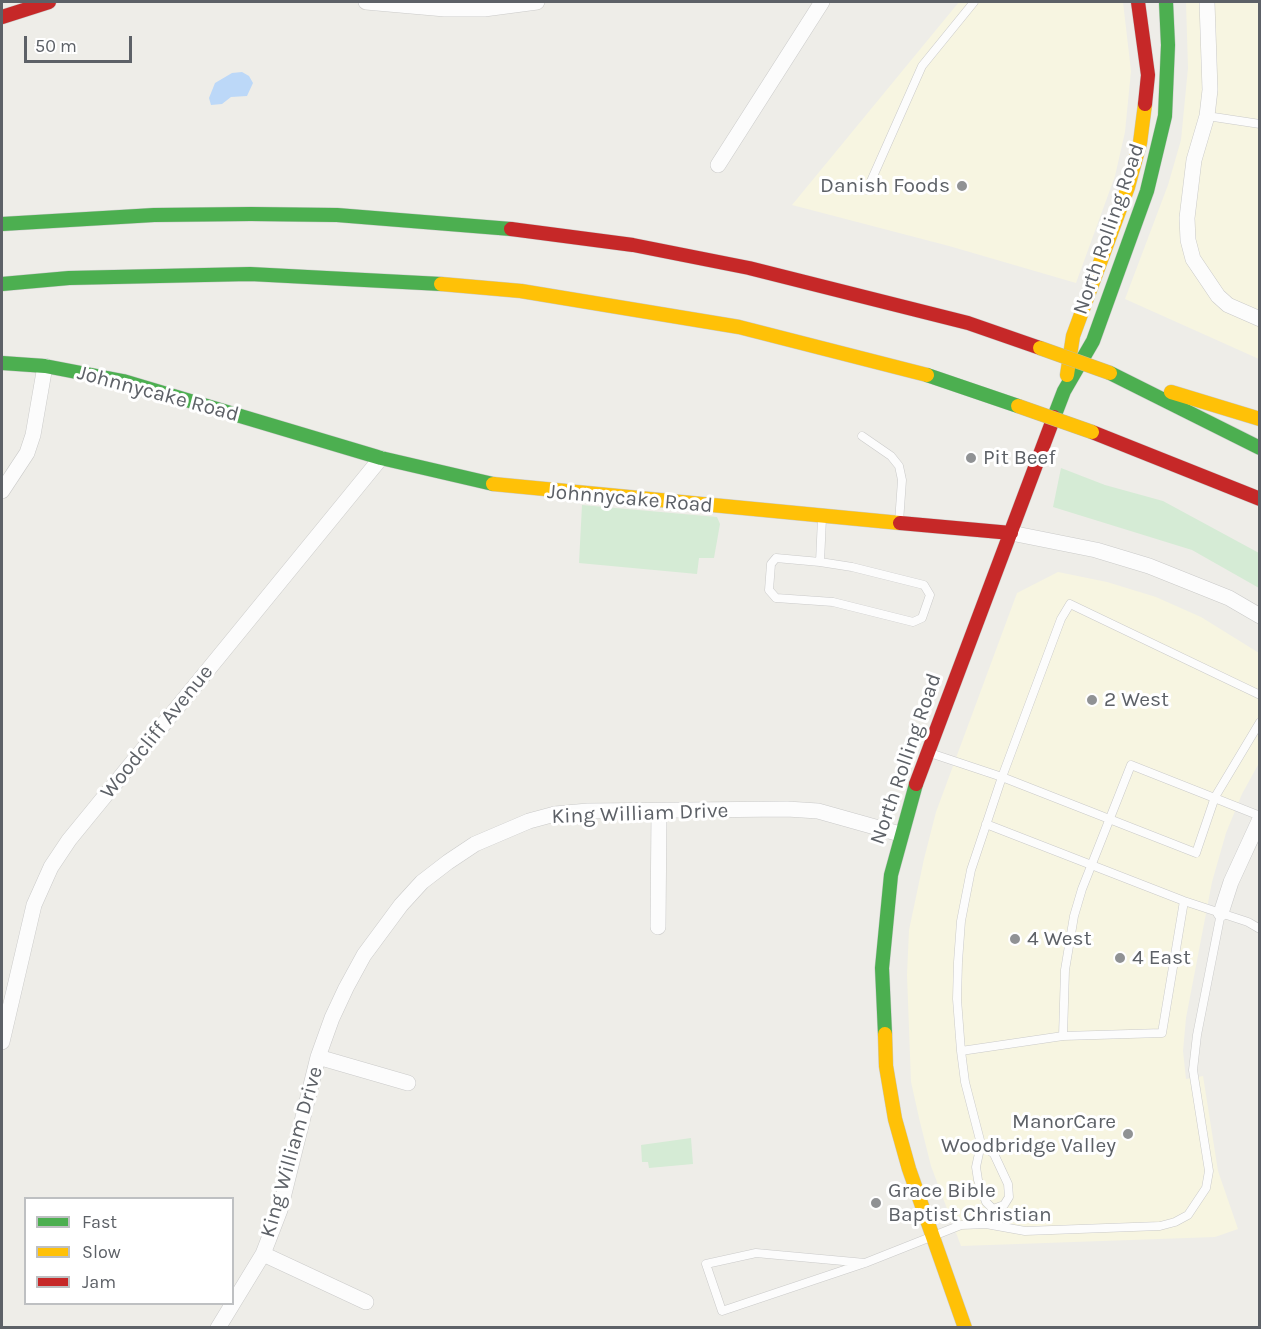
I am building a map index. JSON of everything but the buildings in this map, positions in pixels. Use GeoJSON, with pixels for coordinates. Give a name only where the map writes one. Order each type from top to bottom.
{"type":"FeatureCollection","features":[{"type":"Feature","properties":{"kind":"main road"},"geometry":{"type":"LineString","coordinates":[[2,17],[49,2]]}},
{"type":"Feature","properties":{"kind":"main road","name":"North Rolling Road"},"geometry":{"type":"LineString","coordinates":[[1064,391],[1073,336],[1128,187],[1140,143],[1148,75],[1138,2]]}},
{"type":"Feature","properties":{"kind":"main road","name":"North Rolling Road"},"geometry":{"type":"LineString","coordinates":[[965,1328],[932,1237],[895,1119],[882,1017],[884,922],[891,875],[900,834],[927,752],[1064,391],[1093,340],[1148,191],[1160,147],[1167,79],[1166,2]]}},
{"type":"Feature","properties":{"kind":"main road"},"geometry":{"type":"LineString","coordinates":[[2,224],[154,215],[337,215],[514,229],[633,245],[749,268],[968,323],[1110,373],[1260,419]]}},
{"type":"Feature","properties":{"kind":"main road"},"geometry":{"type":"LineString","coordinates":[[2,284],[69,278],[250,274],[412,280],[521,291],[739,327],[941,379],[1092,432],[1256,498]]}},
{"type":"Feature","properties":{"kind":"main road","name":"Johnnycake Road"},"geometry":{"type":"LineString","coordinates":[[2,363],[45,366],[123,381],[381,458],[480,483],[1011,533]]}},
{"type":"Feature","properties":{"kind":"main road"},"geometry":{"type":"LineString","coordinates":[[1110,373],[1260,448]]}},
{"type":"Feature","properties":{"kind":"street"},"geometry":{"type":"LineString","coordinates":[[366,2],[445,9],[484,9],[537,2]]}},
{"type":"Feature","properties":{"kind":"street"},"geometry":{"type":"LineString","coordinates":[[718,165],[822,2]]}},
{"type":"Feature","properties":{"kind":"street"},"geometry":{"type":"LineString","coordinates":[[1207,2],[1211,69],[1207,116],[1194,160],[1187,218],[1193,259],[1218,296],[1228,305],[1260,319]]}},
{"type":"Feature","properties":{"kind":"street"},"geometry":{"type":"LineString","coordinates":[[2,491],[27,453],[33,435],[45,366]]}},
{"type":"Feature","properties":{"kind":"street","name":"Woodcliff Avenue"},"geometry":{"type":"LineString","coordinates":[[2,1042],[34,905],[51,867],[69,840],[381,458]]}},
{"type":"Feature","properties":{"kind":"street","name":"Johnnycake Road"},"geometry":{"type":"LineString","coordinates":[[1011,533],[1096,550],[1149,566],[1220,594],[1260,616]]}},
{"type":"Feature","properties":{"kind":"street","name":"King William Drive"},"geometry":{"type":"LineString","coordinates":[[234,1302],[263,1254],[280,1210],[318,1057],[332,1018],[364,955],[401,905],[423,882],[448,862],[502,830],[555,814],[787,809],[818,811],[900,834]]}},
{"type":"Feature","properties":{"kind":"street"},"geometry":{"type":"LineString","coordinates":[[658,927],[659,811]]}},
{"type":"Feature","properties":{"kind":"street"},"geometry":{"type":"LineString","coordinates":[[1221,913],[1231,882],[1260,818]]}},
{"type":"Feature","properties":{"kind":"street"},"geometry":{"type":"LineString","coordinates":[[318,1057],[408,1083]]}},
{"type":"Feature","properties":{"kind":"street"},"geometry":{"type":"LineString","coordinates":[[263,1254],[366,1302]]}},
{"type":"Feature","properties":{"kind":"street","name":"King William Drive"},"geometry":{"type":"LineString","coordinates":[[218,1328],[232,1305]]}},
{"type":"Feature","properties":{"kind":"lane"},"geometry":{"type":"LineString","coordinates":[[867,190],[922,66],[974,2]]}},
{"type":"Feature","properties":{"kind":"lane"},"geometry":{"type":"LineString","coordinates":[[1207,116],[1260,124]]}},
{"type":"Feature","properties":{"kind":"lane"},"geometry":{"type":"LineString","coordinates":[[862,436],[891,456],[899,466],[902,480],[899,524]]}},
{"type":"Feature","properties":{"kind":"lane"},"geometry":{"type":"LineString","coordinates":[[820,562],[822,517]]}},
{"type":"Feature","properties":{"kind":"lane"},"geometry":{"type":"LineString","coordinates":[[776,558],[820,562],[852,567],[924,585],[930,595],[922,618],[913,622],[832,602],[776,598],[769,590],[771,564],[776,558]]}},
{"type":"Feature","properties":{"kind":"lane"},"geometry":{"type":"LineString","coordinates":[[993,1209],[986,1202],[978,1180],[976,1167],[981,1144],[965,1082],[961,1051],[957,999],[961,921],[971,870],[986,824],[1060,619],[1070,604],[1260,695]]}},
{"type":"Feature","properties":{"kind":"lane"},"geometry":{"type":"LineString","coordinates":[[927,752],[1002,777],[1196,853],[1215,797],[1260,722]]}},
{"type":"Feature","properties":{"kind":"lane"},"geometry":{"type":"LineString","coordinates":[[1063,1036],[1067,945],[1091,865],[1131,765],[1215,797],[1260,818]]}},
{"type":"Feature","properties":{"kind":"lane"},"geometry":{"type":"LineString","coordinates":[[986,824],[1260,929]]}},
{"type":"Feature","properties":{"kind":"lane"},"geometry":{"type":"LineString","coordinates":[[961,1051],[1063,1036],[1162,1033],[1184,901]]}},
{"type":"Feature","properties":{"kind":"lane"},"geometry":{"type":"LineString","coordinates":[[865,1263],[756,1253],[706,1264],[722,1311],[865,1263],[962,1226],[987,1224],[1026,1232],[1160,1226],[1182,1219],[1198,1203],[1206,1188],[1209,1170],[1195,1086],[1194,1054],[1221,913]]}},
{"type":"Feature","properties":{"kind":"lane"},"geometry":{"type":"LineString","coordinates":[[981,1144],[994,1154],[1008,1184],[1009,1197],[1004,1205],[993,1209],[987,1224]]}},
{"type":"Feature","properties":{"kind":"shaded area"},"geometry":{"type":"Polygon","coordinates":[[[959,2],[1123,2],[1131,71],[1125,132],[1115,176],[1076,283],[949,246],[792,205],[959,2]]]}},
{"type":"Feature","properties":{"kind":"shaded area"},"geometry":{"type":"Polygon","coordinates":[[[1186,2],[1259,2],[1259,359],[1125,299],[1168,185],[1181,140],[1188,68],[1186,2]]]}},
{"type":"Feature","properties":{"kind":"shaded area"},"geometry":{"type":"Polygon","coordinates":[[[1058,572],[1107,582],[1156,597],[1201,617],[1259,653],[1259,763],[1242,794],[1226,833],[1212,882],[1186,1018],[1183,1051],[1186,1079],[1203,1076],[1218,1171],[1238,1229],[1215,1237],[961,1246],[931,1166],[919,1118],[911,1082],[907,975],[909,930],[924,859],[936,812],[1017,593],[1058,572]]]}},
{"type":"Feature","properties":{"kind":"green space"},"geometry":{"type":"Polygon","coordinates":[[[1061,468],[1105,485],[1163,501],[1259,553],[1259,588],[1192,550],[1053,507],[1061,468]]]}},
{"type":"Feature","properties":{"kind":"green space"},"geometry":{"type":"Polygon","coordinates":[[[582,505],[717,517],[720,524],[714,558],[699,558],[697,574],[579,563],[582,505]]]}},
{"type":"Feature","properties":{"kind":"green space"},"geometry":{"type":"Polygon","coordinates":[[[691,1138],[693,1164],[649,1168],[648,1162],[642,1162],[641,1145],[691,1138]]]}},
{"type":"Feature","properties":{"kind":"water"},"geometry":{"type":"Polygon","coordinates":[[[242,72],[249,76],[253,83],[247,96],[231,97],[222,104],[211,105],[209,98],[215,83],[232,73],[242,72]]]}},
{"type":"Feature","properties":{"kind":"traffic: fast"},"geometry":{"type":"LineString","coordinates":[[1054,417],[1064,391],[1093,341],[1147,191],[1165,116],[1168,45],[1166,2]]}},
{"type":"Feature","properties":{"kind":"traffic: fast"},"geometry":{"type":"LineString","coordinates":[[2,224],[154,215],[251,214],[337,215],[511,229]]}},
{"type":"Feature","properties":{"kind":"traffic: fast"},"geometry":{"type":"LineString","coordinates":[[2,284],[69,278],[250,274],[441,284]]}},
{"type":"Feature","properties":{"kind":"traffic: fast"},"geometry":{"type":"LineString","coordinates":[[2,363],[45,366],[123,381],[381,458],[493,484]]}},
{"type":"Feature","properties":{"kind":"traffic: fast"},"geometry":{"type":"LineString","coordinates":[[1110,373],[1260,448]]}},
{"type":"Feature","properties":{"kind":"traffic: fast"},"geometry":{"type":"LineString","coordinates":[[927,375],[1018,406]]}},
{"type":"Feature","properties":{"kind":"traffic: fast"},"geometry":{"type":"LineString","coordinates":[[885,1034],[882,968],[891,875],[916,784]]}},
{"type":"Feature","properties":{"kind":"traffic: slow"},"geometry":{"type":"LineString","coordinates":[[1067,375],[1073,336],[1128,187],[1140,143],[1145,104]]}},
{"type":"Feature","properties":{"kind":"traffic: slow"},"geometry":{"type":"LineString","coordinates":[[441,284],[521,291],[739,327],[927,375]]}},
{"type":"Feature","properties":{"kind":"traffic: slow"},"geometry":{"type":"LineString","coordinates":[[1040,348],[1110,373]]}},
{"type":"Feature","properties":{"kind":"traffic: slow"},"geometry":{"type":"LineString","coordinates":[[1171,392],[1260,419]]}},
{"type":"Feature","properties":{"kind":"traffic: slow"},"geometry":{"type":"LineString","coordinates":[[1018,406],[1092,432]]}},
{"type":"Feature","properties":{"kind":"traffic: slow"},"geometry":{"type":"LineString","coordinates":[[493,484],[900,523]]}},
{"type":"Feature","properties":{"kind":"traffic: slow"},"geometry":{"type":"LineString","coordinates":[[885,1034],[886,1066],[895,1119],[909,1169],[965,1328]]}},
{"type":"Feature","properties":{"kind":"traffic: jam"},"geometry":{"type":"LineString","coordinates":[[2,17],[49,2]]}},
{"type":"Feature","properties":{"kind":"traffic: jam"},"geometry":{"type":"LineString","coordinates":[[1138,2],[1148,75],[1145,104]]}},
{"type":"Feature","properties":{"kind":"traffic: jam"},"geometry":{"type":"LineString","coordinates":[[511,229],[633,245],[749,268],[968,323],[1040,348]]}},
{"type":"Feature","properties":{"kind":"traffic: jam"},"geometry":{"type":"LineString","coordinates":[[916,784],[1054,417]]}},
{"type":"Feature","properties":{"kind":"traffic: jam"},"geometry":{"type":"LineString","coordinates":[[1092,432],[1260,499]]}},
{"type":"Feature","properties":{"kind":"traffic: jam"},"geometry":{"type":"LineString","coordinates":[[900,523],[1011,533]]}},
{"type":"Feature","properties":{"kind":"place","name":"Danish Foods"},"geometry":{"type":"Point","coordinates":[962,186]}},
{"type":"Feature","properties":{"kind":"place","name":"Pit Beef"},"geometry":{"type":"Point","coordinates":[971,458]}},
{"type":"Feature","properties":{"kind":"place","name":"2 West"},"geometry":{"type":"Point","coordinates":[1092,700]}},
{"type":"Feature","properties":{"kind":"place","name":"4 West"},"geometry":{"type":"Point","coordinates":[1015,939]}},
{"type":"Feature","properties":{"kind":"place","name":"4 East"},"geometry":{"type":"Point","coordinates":[1120,958]}},
{"type":"Feature","properties":{"kind":"place","name":"ManorCare Woodbridge Valley"},"geometry":{"type":"Point","coordinates":[1128,1134]}},
{"type":"Feature","properties":{"kind":"place","name":"Grace Bible Baptist Christian"},"geometry":{"type":"Point","coordinates":[876,1203]}}]}
